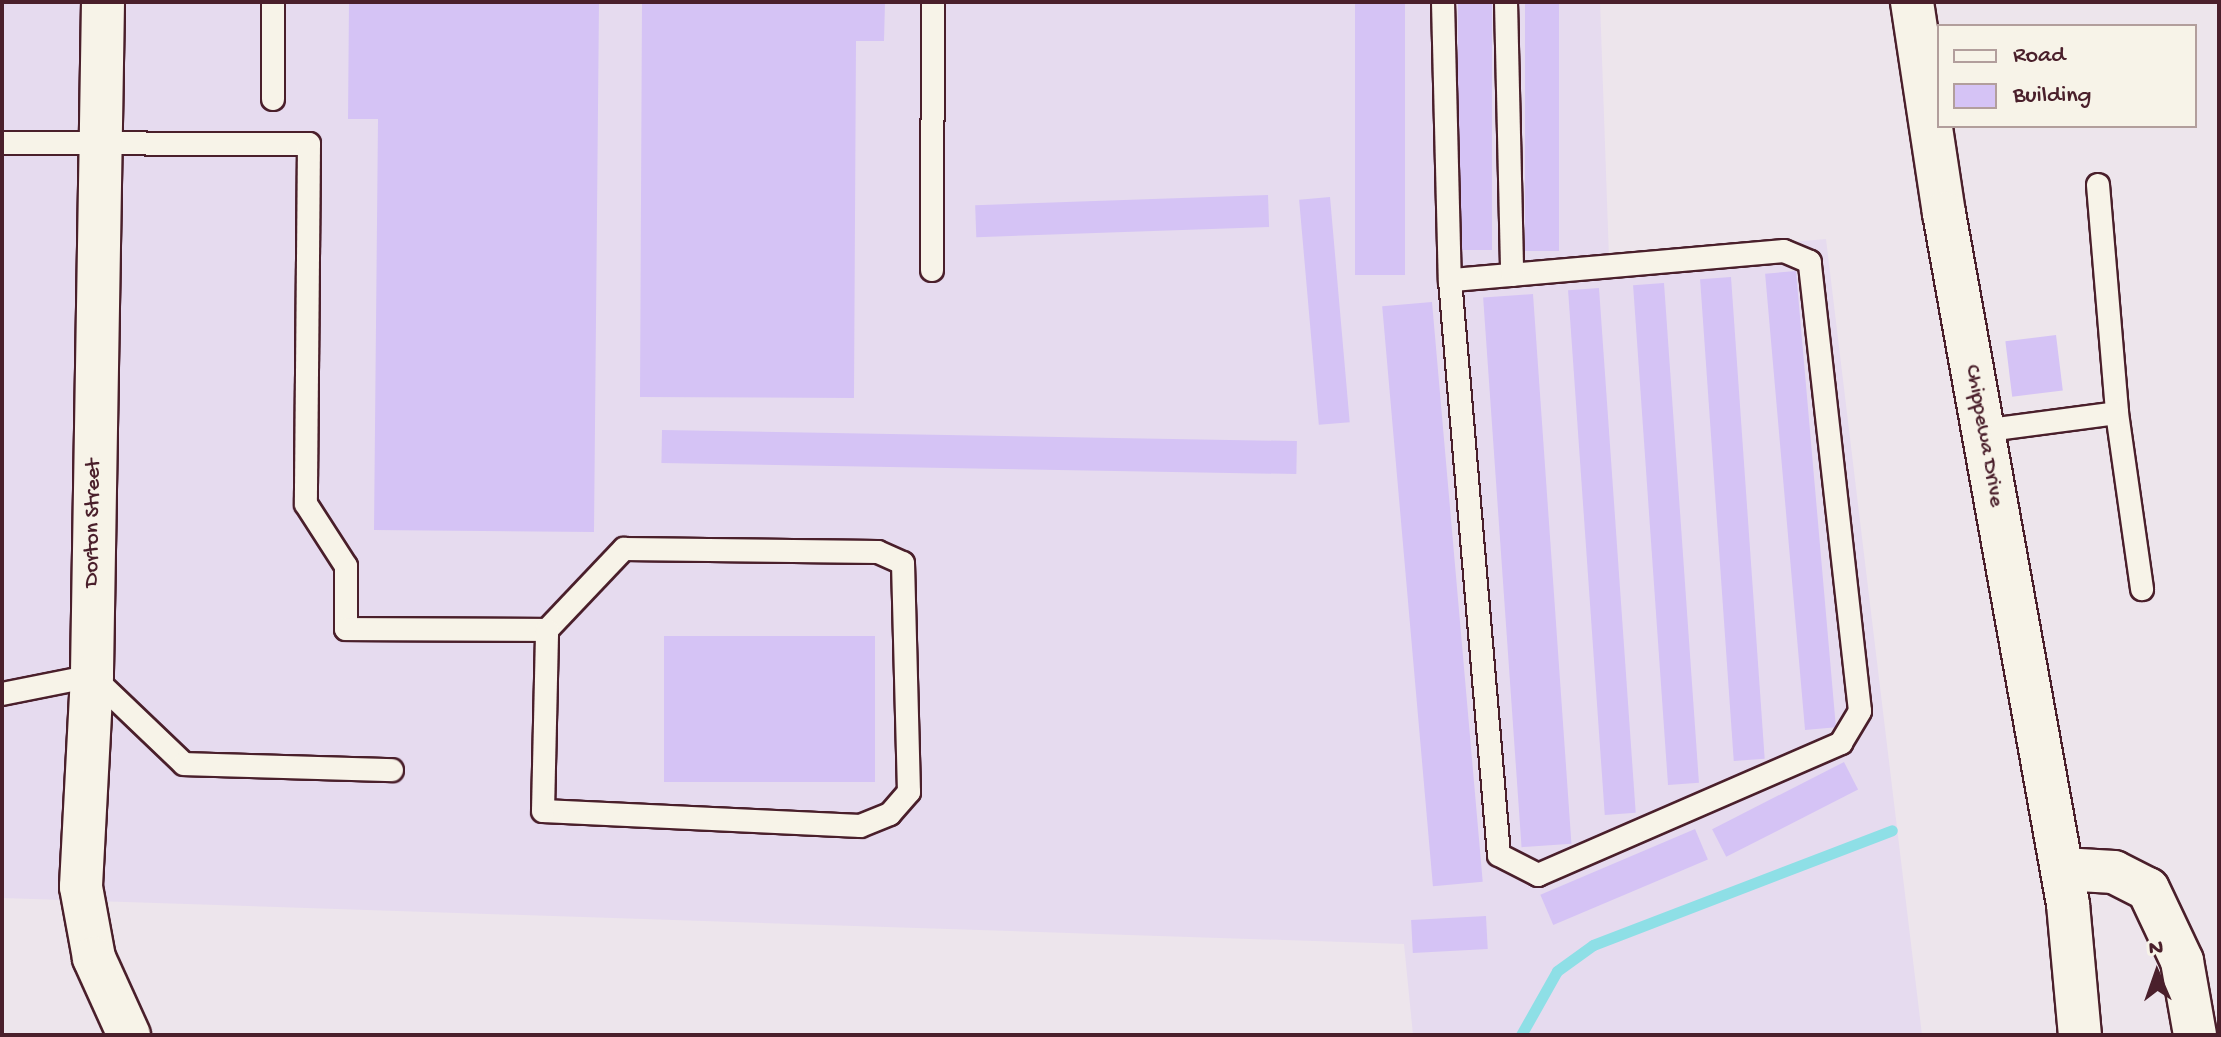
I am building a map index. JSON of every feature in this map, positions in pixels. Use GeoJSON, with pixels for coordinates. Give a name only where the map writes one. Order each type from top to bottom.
{"type":"FeatureCollection","features":[{"type":"Feature","properties":{"kind":"street","name":"Dorton Street"},"geometry":{"type":"LineString","coordinates":[[103,2],[92,676],[81,887],[94,958],[129,1035]]}},
{"type":"Feature","properties":{"kind":"street","name":"Chippewa Drive"},"geometry":{"type":"LineString","coordinates":[[1912,2],[1982,431],[2062,869],[2080,1035]]}},
{"type":"Feature","properties":{"kind":"street"},"geometry":{"type":"LineString","coordinates":[[2062,869],[2114,872],[2148,889],[2182,961],[2195,1035]]}},
{"type":"Feature","properties":{"kind":"lane"},"geometry":{"type":"LineString","coordinates":[[273,2],[273,99]]}},
{"type":"Feature","properties":{"kind":"lane"},"geometry":{"type":"LineString","coordinates":[[932,270],[933,2]]}},
{"type":"Feature","properties":{"kind":"lane"},"geometry":{"type":"LineString","coordinates":[[1443,2],[1450,280],[1499,855],[1538,875],[1841,743],[1860,711],[1810,262],[1784,251],[1450,280]]}},
{"type":"Feature","properties":{"kind":"lane"},"geometry":{"type":"LineString","coordinates":[[1506,2],[1512,275]]}},
{"type":"Feature","properties":{"kind":"lane"},"geometry":{"type":"LineString","coordinates":[[2,143],[309,144],[306,504],[346,566],[346,629],[547,630],[624,549],[878,552],[903,563],[909,792],[890,814],[860,826],[543,811],[547,630]]}},
{"type":"Feature","properties":{"kind":"lane"},"geometry":{"type":"LineString","coordinates":[[2098,185],[2117,413],[2142,589]]}},
{"type":"Feature","properties":{"kind":"lane"},"geometry":{"type":"LineString","coordinates":[[1982,431],[2117,413]]}},
{"type":"Feature","properties":{"kind":"lane"},"geometry":{"type":"LineString","coordinates":[[2,694],[92,676],[184,764],[392,770]]}},
{"type":"Feature","properties":{"kind":"shaded area"},"geometry":{"type":"Polygon","coordinates":[[[2,2],[1600,2],[1609,258],[1826,239],[1922,1035],[1413,1035],[1404,944],[2,898],[2,2]]]}},
{"type":"Feature","properties":{"kind":"building"},"geometry":{"type":"Polygon","coordinates":[[[349,2],[599,2],[594,532],[374,530],[378,119],[348,119],[349,2]]]}},
{"type":"Feature","properties":{"kind":"building"},"geometry":{"type":"Polygon","coordinates":[[[642,2],[885,2],[884,41],[856,41],[854,398],[640,397],[642,2]]]}},
{"type":"Feature","properties":{"kind":"building"},"geometry":{"type":"Polygon","coordinates":[[[1355,2],[1405,2],[1405,275],[1355,275],[1355,2]]]}},
{"type":"Feature","properties":{"kind":"building"},"geometry":{"type":"Polygon","coordinates":[[[1458,2],[1492,2],[1492,250],[1458,250],[1458,2]]]}},
{"type":"Feature","properties":{"kind":"building"},"geometry":{"type":"Polygon","coordinates":[[[1525,2],[1559,2],[1559,251],[1525,251],[1525,2]]]}},
{"type":"Feature","properties":{"kind":"building"},"geometry":{"type":"Polygon","coordinates":[[[1268,195],[1269,227],[976,237],[975,205],[1268,195]]]}},
{"type":"Feature","properties":{"kind":"building"},"geometry":{"type":"Polygon","coordinates":[[[1330,197],[1350,422],[1319,425],[1299,200],[1330,197]]]}},
{"type":"Feature","properties":{"kind":"building"},"geometry":{"type":"Polygon","coordinates":[[[1796,271],[1836,727],[1805,730],[1765,274],[1796,271]]]}},
{"type":"Feature","properties":{"kind":"building"},"geometry":{"type":"Polygon","coordinates":[[[1731,277],[1765,759],[1734,761],[1700,279],[1731,277]]]}},
{"type":"Feature","properties":{"kind":"building"},"geometry":{"type":"Polygon","coordinates":[[[1664,283],[1699,783],[1668,785],[1633,285],[1664,283]]]}},
{"type":"Feature","properties":{"kind":"building"},"geometry":{"type":"Polygon","coordinates":[[[1599,288],[1636,813],[1605,815],[1568,290],[1599,288]]]}},
{"type":"Feature","properties":{"kind":"building"},"geometry":{"type":"Polygon","coordinates":[[[1533,294],[1571,844],[1522,847],[1483,297],[1533,294]]]}},
{"type":"Feature","properties":{"kind":"building"},"geometry":{"type":"Polygon","coordinates":[[[1432,302],[1483,882],[1433,886],[1382,306],[1432,302]]]}},
{"type":"Feature","properties":{"kind":"building"},"geometry":{"type":"Polygon","coordinates":[[[2056,335],[2063,391],[2012,397],[2005,341],[2056,335]]]}},
{"type":"Feature","properties":{"kind":"building"},"geometry":{"type":"Polygon","coordinates":[[[662,430],[1297,441],[1296,474],[661,463],[662,430]]]}},
{"type":"Feature","properties":{"kind":"building"},"geometry":{"type":"Polygon","coordinates":[[[664,636],[875,636],[875,782],[664,782],[664,636]]]}},
{"type":"Feature","properties":{"kind":"building"},"geometry":{"type":"Polygon","coordinates":[[[1844,762],[1858,790],[1726,857],[1712,829],[1844,762]]]}},
{"type":"Feature","properties":{"kind":"building"},"geometry":{"type":"Polygon","coordinates":[[[1695,829],[1708,859],[1553,925],[1540,895],[1695,829]]]}},
{"type":"Feature","properties":{"kind":"building"},"geometry":{"type":"Polygon","coordinates":[[[1486,916],[1488,949],[1413,953],[1411,920],[1486,916]]]}},
{"type":"Feature","properties":{"kind":"waterway"},"geometry":{"type":"LineString","coordinates":[[1521,1035],[1557,971],[1593,945],[1892,830]]}}]}
